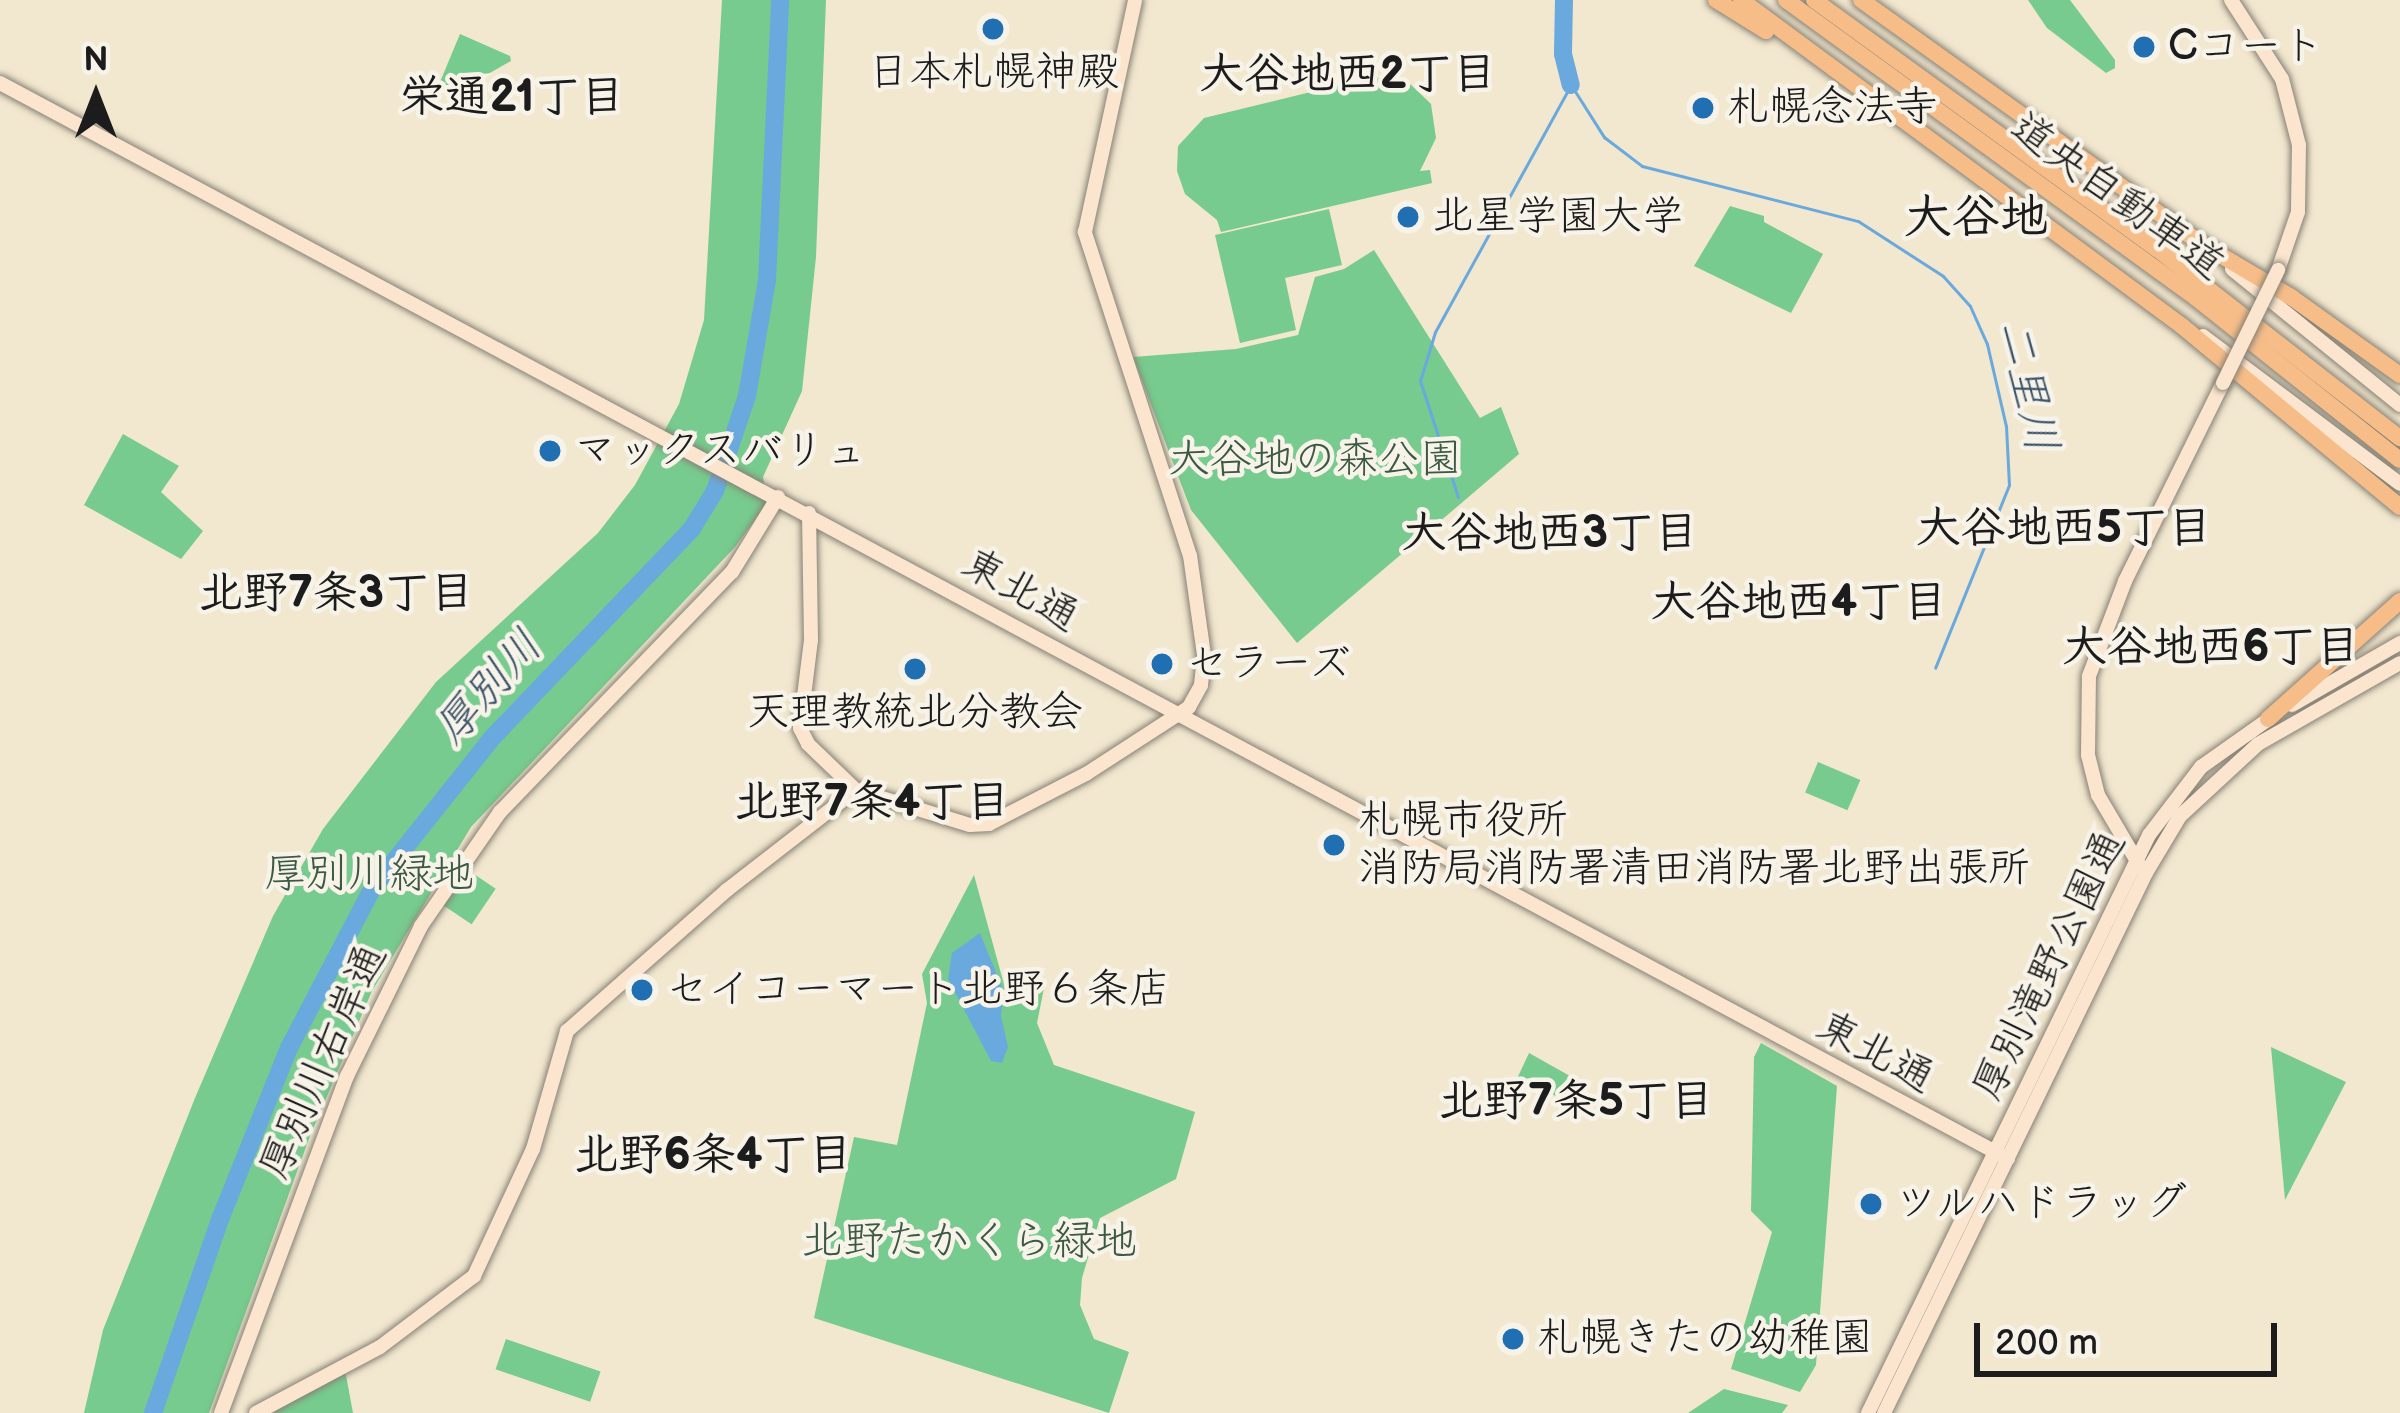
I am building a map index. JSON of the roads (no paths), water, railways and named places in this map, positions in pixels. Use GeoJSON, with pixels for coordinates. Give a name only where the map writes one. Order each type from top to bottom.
{"type":"FeatureCollection","features":[{"type":"Feature","properties":{"kind":"highway"},"geometry":{"type":"LineString","coordinates":[[1716,0],[1854,86]]}},
{"type":"Feature","properties":{"kind":"highway"},"geometry":{"type":"LineString","coordinates":[[1741,0],[2182,326],[2400,507]]}},
{"type":"Feature","properties":{"kind":"highway","name":"道央自動車道"},"geometry":{"type":"LineString","coordinates":[[1786,0],[2196,298],[2400,460]]}},
{"type":"Feature","properties":{"kind":"highway","name":"道央自動車道"},"geometry":{"type":"LineString","coordinates":[[1814,0],[2157,249],[2400,438]]}},
{"type":"Feature","properties":{"kind":"highway"},"geometry":{"type":"LineString","coordinates":[[1861,0],[2200,243],[2291,297],[2400,375]]}},
{"type":"Feature","properties":{"kind":"highway"},"geometry":{"type":"LineString","coordinates":[[1874,0],[1904,28]]}},
{"type":"Feature","properties":{"kind":"highway"},"geometry":{"type":"LineString","coordinates":[[2356,469],[2400,524]]}},
{"type":"Feature","properties":{"kind":"highway"},"geometry":{"type":"LineString","coordinates":[[2268,718],[2400,601]]}},
{"type":"Feature","properties":{"kind":"street"},"geometry":{"type":"LineString","coordinates":[[809,513],[811,640],[800,728],[808,745],[856,790],[970,825],[989,824],[1086,774],[1179,715],[1201,685],[1204,655],[1190,556],[1085,232],[1135,0]]}},
{"type":"Feature","properties":{"kind":"street"},"geometry":{"type":"LineString","coordinates":[[2141,868],[2095,781],[2085,715],[2089,676],[2125,581],[2278,270],[2298,212],[2300,145],[2282,80],[2231,0]]}},
{"type":"Feature","properties":{"kind":"street","name":"東北通"},"geometry":{"type":"LineString","coordinates":[[0,83],[2002,1156]]}},
{"type":"Feature","properties":{"kind":"street"},"geometry":{"type":"LineString","coordinates":[[2200,243],[2400,405]]}},
{"type":"Feature","properties":{"kind":"street"},"geometry":{"type":"LineString","coordinates":[[2182,326],[2232,354],[2400,484]]}},
{"type":"Feature","properties":{"kind":"street","name":"厚別川右岸通"},"geometry":{"type":"LineString","coordinates":[[221,1413],[346,1076],[422,926],[500,812],[732,572],[778,497]]}},
{"type":"Feature","properties":{"kind":"street","name":"厚別滝野公園通"},"geometry":{"type":"LineString","coordinates":[[1884,1413],[2141,868],[2162,814],[2190,778],[2268,718],[2400,643]]}},
{"type":"Feature","properties":{"kind":"street","name":"厚別滝野公園通"},"geometry":{"type":"LineString","coordinates":[[2141,868],[2180,816],[2237,760],[2400,663]]}},
{"type":"Feature","properties":{"kind":"street"},"geometry":{"type":"LineString","coordinates":[[256,1413],[380,1347],[474,1276],[533,1150],[566,1031],[727,890],[856,790]]}},
{"type":"Feature","properties":{"kind":"street","name":"厚別滝野公園通"},"geometry":{"type":"LineString","coordinates":[[1868,1413],[2002,1156]]}},
{"type":"Feature","properties":{"kind":"water"},"geometry":{"type":"Polygon","coordinates":[[[980,933],[1004,992],[1001,1016],[1008,1047],[1002,1063],[991,1061],[948,979],[952,953],[980,933]]]}},
{"type":"Feature","properties":{"kind":"waterway","name":"厚別川"},"geometry":{"type":"LineString","coordinates":[[153,1413],[221,1217],[289,1048],[372,889],[492,738],[691,530],[715,491],[747,396],[767,280],[780,0]]}},
{"type":"Feature","properties":{"kind":"waterway","name":"二里川"},"geometry":{"type":"LineString","coordinates":[[1564,0],[1563,54],[1571,85]]}},
{"type":"Feature","properties":{"kind":"waterway","name":"二里川"},"geometry":{"type":"LineString","coordinates":[[1571,85],[1604,137],[1642,166],[1858,221],[1943,276],[1970,306],[1987,344],[2006,426],[2009,485],[1935,668]]}},
{"type":"Feature","properties":{"kind":"waterway"},"geometry":{"type":"LineString","coordinates":[[1458,497],[1420,381],[1435,332],[1570,86]]}},
{"type":"Feature","properties":{"kind":"place","name":"日本札幌神殿"},"geometry":{"type":"Point","coordinates":[993,29]}},
{"type":"Feature","properties":{"kind":"place","name":"Cコート"},"geometry":{"type":"Point","coordinates":[2144,47]}},
{"type":"Feature","properties":{"kind":"place","name":"札幌念法寺"},"geometry":{"type":"Point","coordinates":[1703,108]}},
{"type":"Feature","properties":{"kind":"place","name":"北星学園大学"},"geometry":{"type":"Point","coordinates":[1408,217]}},
{"type":"Feature","properties":{"kind":"place","name":"マックスバリュ"},"geometry":{"type":"Point","coordinates":[550,451]}},
{"type":"Feature","properties":{"kind":"place","name":"セラーズ"},"geometry":{"type":"Point","coordinates":[1162,664]}},
{"type":"Feature","properties":{"kind":"place","name":"天理教統北分教会"},"geometry":{"type":"Point","coordinates":[915,669]}},
{"type":"Feature","properties":{"kind":"place","name":"札幌市役所 消防局消防署清田消防署北野出張所"},"geometry":{"type":"Point","coordinates":[1334,845]}},
{"type":"Feature","properties":{"kind":"place","name":"セイコーマート北野６条店"},"geometry":{"type":"Point","coordinates":[642,990]}},
{"type":"Feature","properties":{"kind":"place","name":"ツルハドラッグ"},"geometry":{"type":"Point","coordinates":[1871,1204]}},
{"type":"Feature","properties":{"kind":"place","name":"札幌きたの幼稚園"},"geometry":{"type":"Point","coordinates":[1513,1339]}},
{"type":"Feature","properties":{"kind":"district","name":"大谷地西2丁目"},"geometry":{"type":"Point","coordinates":[1348,75]}},
{"type":"Feature","properties":{"kind":"district","name":"栄通21丁目"},"geometry":{"type":"Point","coordinates":[512,98]}},
{"type":"Feature","properties":{"kind":"district","name":"大谷地"},"geometry":{"type":"Point","coordinates":[1976,218]}},
{"type":"Feature","properties":{"kind":"district","name":"大谷地西5丁目"},"geometry":{"type":"Point","coordinates":[2064,529]}},
{"type":"Feature","properties":{"kind":"district","name":"大谷地西3丁目"},"geometry":{"type":"Point","coordinates":[1550,534]}},
{"type":"Feature","properties":{"kind":"district","name":"北野7条3丁目"},"geometry":{"type":"Point","coordinates":[336,594]}},
{"type":"Feature","properties":{"kind":"district","name":"大谷地西4丁目"},"geometry":{"type":"Point","coordinates":[1799,603]}},
{"type":"Feature","properties":{"kind":"district","name":"大谷地西6丁目"},"geometry":{"type":"Point","coordinates":[2211,648]}},
{"type":"Feature","properties":{"kind":"district","name":"北野7条4丁目"},"geometry":{"type":"Point","coordinates":[872,803]}},
{"type":"Feature","properties":{"kind":"district","name":"北野7条5丁目"},"geometry":{"type":"Point","coordinates":[1576,1102]}},
{"type":"Feature","properties":{"kind":"district","name":"北野6条4丁目"},"geometry":{"type":"Point","coordinates":[713,1156]}},
{"type":"Feature","properties":{"kind":"park label","name":"大谷地の森公園"},"geometry":{"type":"Point","coordinates":[1315,460]}},
{"type":"Feature","properties":{"kind":"park label","name":"厚別川緑地"},"geometry":{"type":"Point","coordinates":[369,875]}},
{"type":"Feature","properties":{"kind":"park label","name":"北野たかくら緑地"},"geometry":{"type":"Point","coordinates":[969,1242]}}]}
